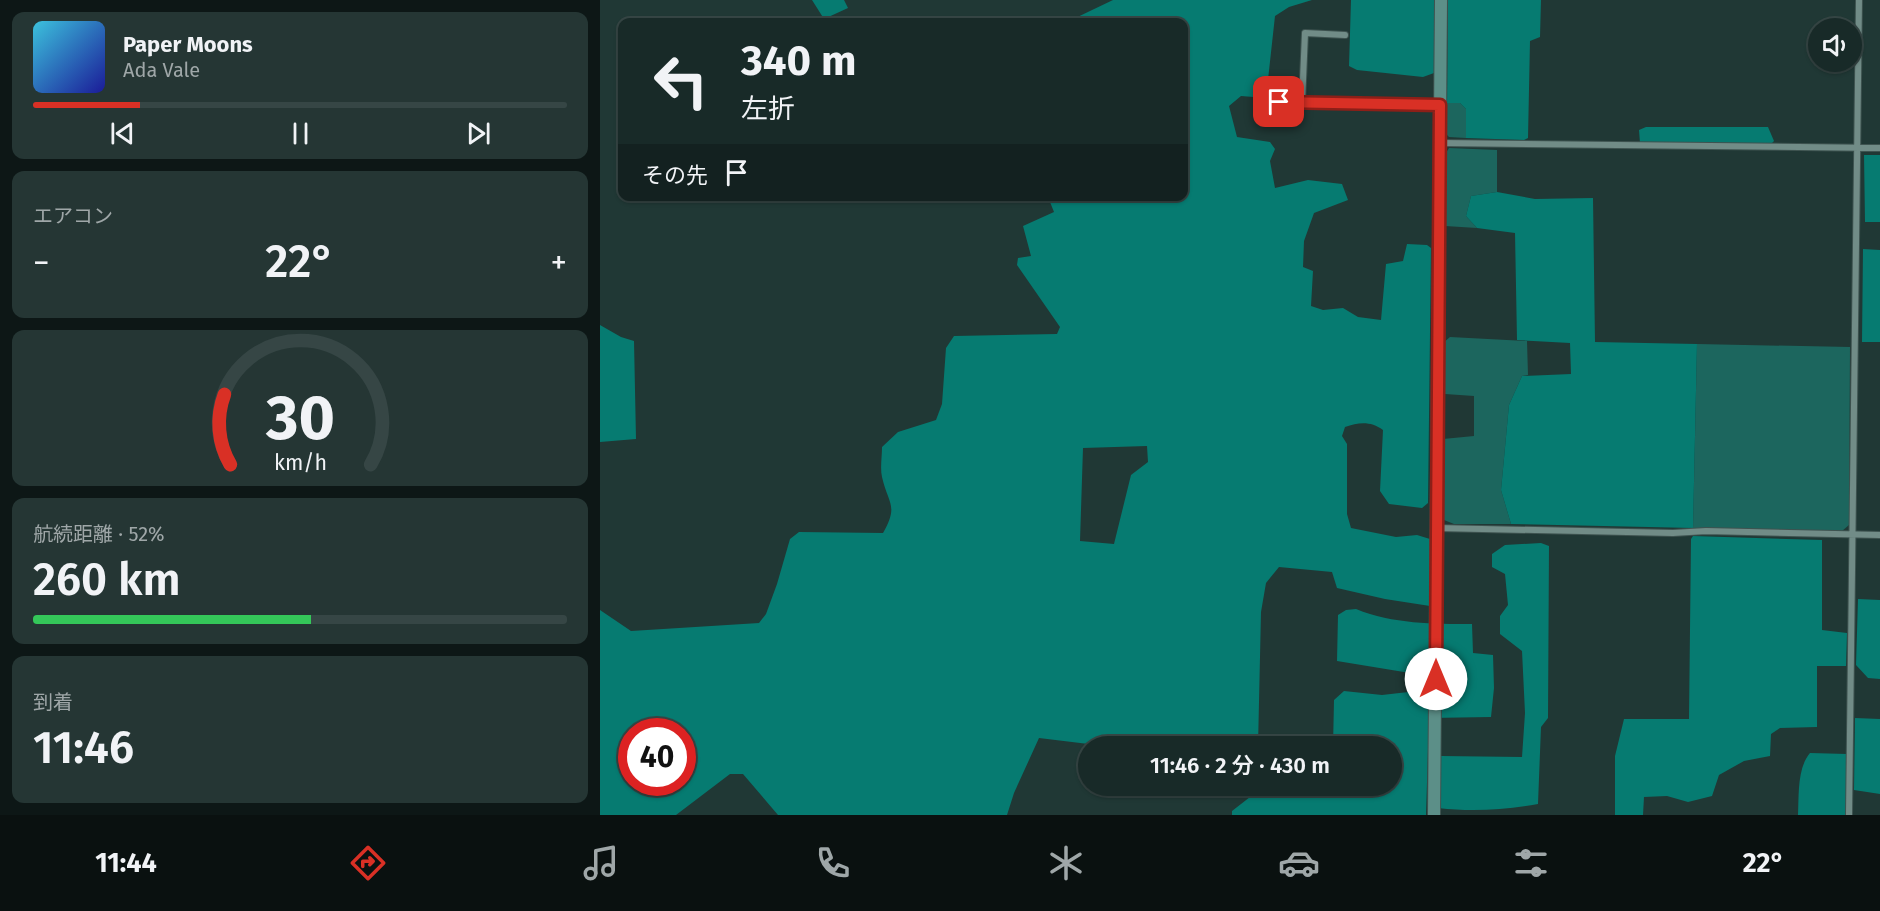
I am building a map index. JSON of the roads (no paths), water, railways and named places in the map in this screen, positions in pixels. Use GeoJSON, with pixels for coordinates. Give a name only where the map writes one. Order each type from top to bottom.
{"type":"FeatureCollection","features":[{"type":"Feature","properties":{"kind":"street"},"geometry":{"type":"LineString","coordinates":[[1434,815],[1441,0]]}},
{"type":"Feature","properties":{"kind":"street"},"geometry":{"type":"LineString","coordinates":[[1849,815],[1859,0]]}},
{"type":"Feature","properties":{"kind":"street"},"geometry":{"type":"LineString","coordinates":[[1302,103],[1305,33],[1345,35]]}},
{"type":"Feature","properties":{"kind":"street"},"geometry":{"type":"LineString","coordinates":[[1279,102],[1440,105]]}},
{"type":"Feature","properties":{"kind":"street"},"geometry":{"type":"LineString","coordinates":[[1440,143],[1880,148]]}},
{"type":"Feature","properties":{"kind":"street"},"geometry":{"type":"LineString","coordinates":[[1436,528],[1880,535]]}}]}
